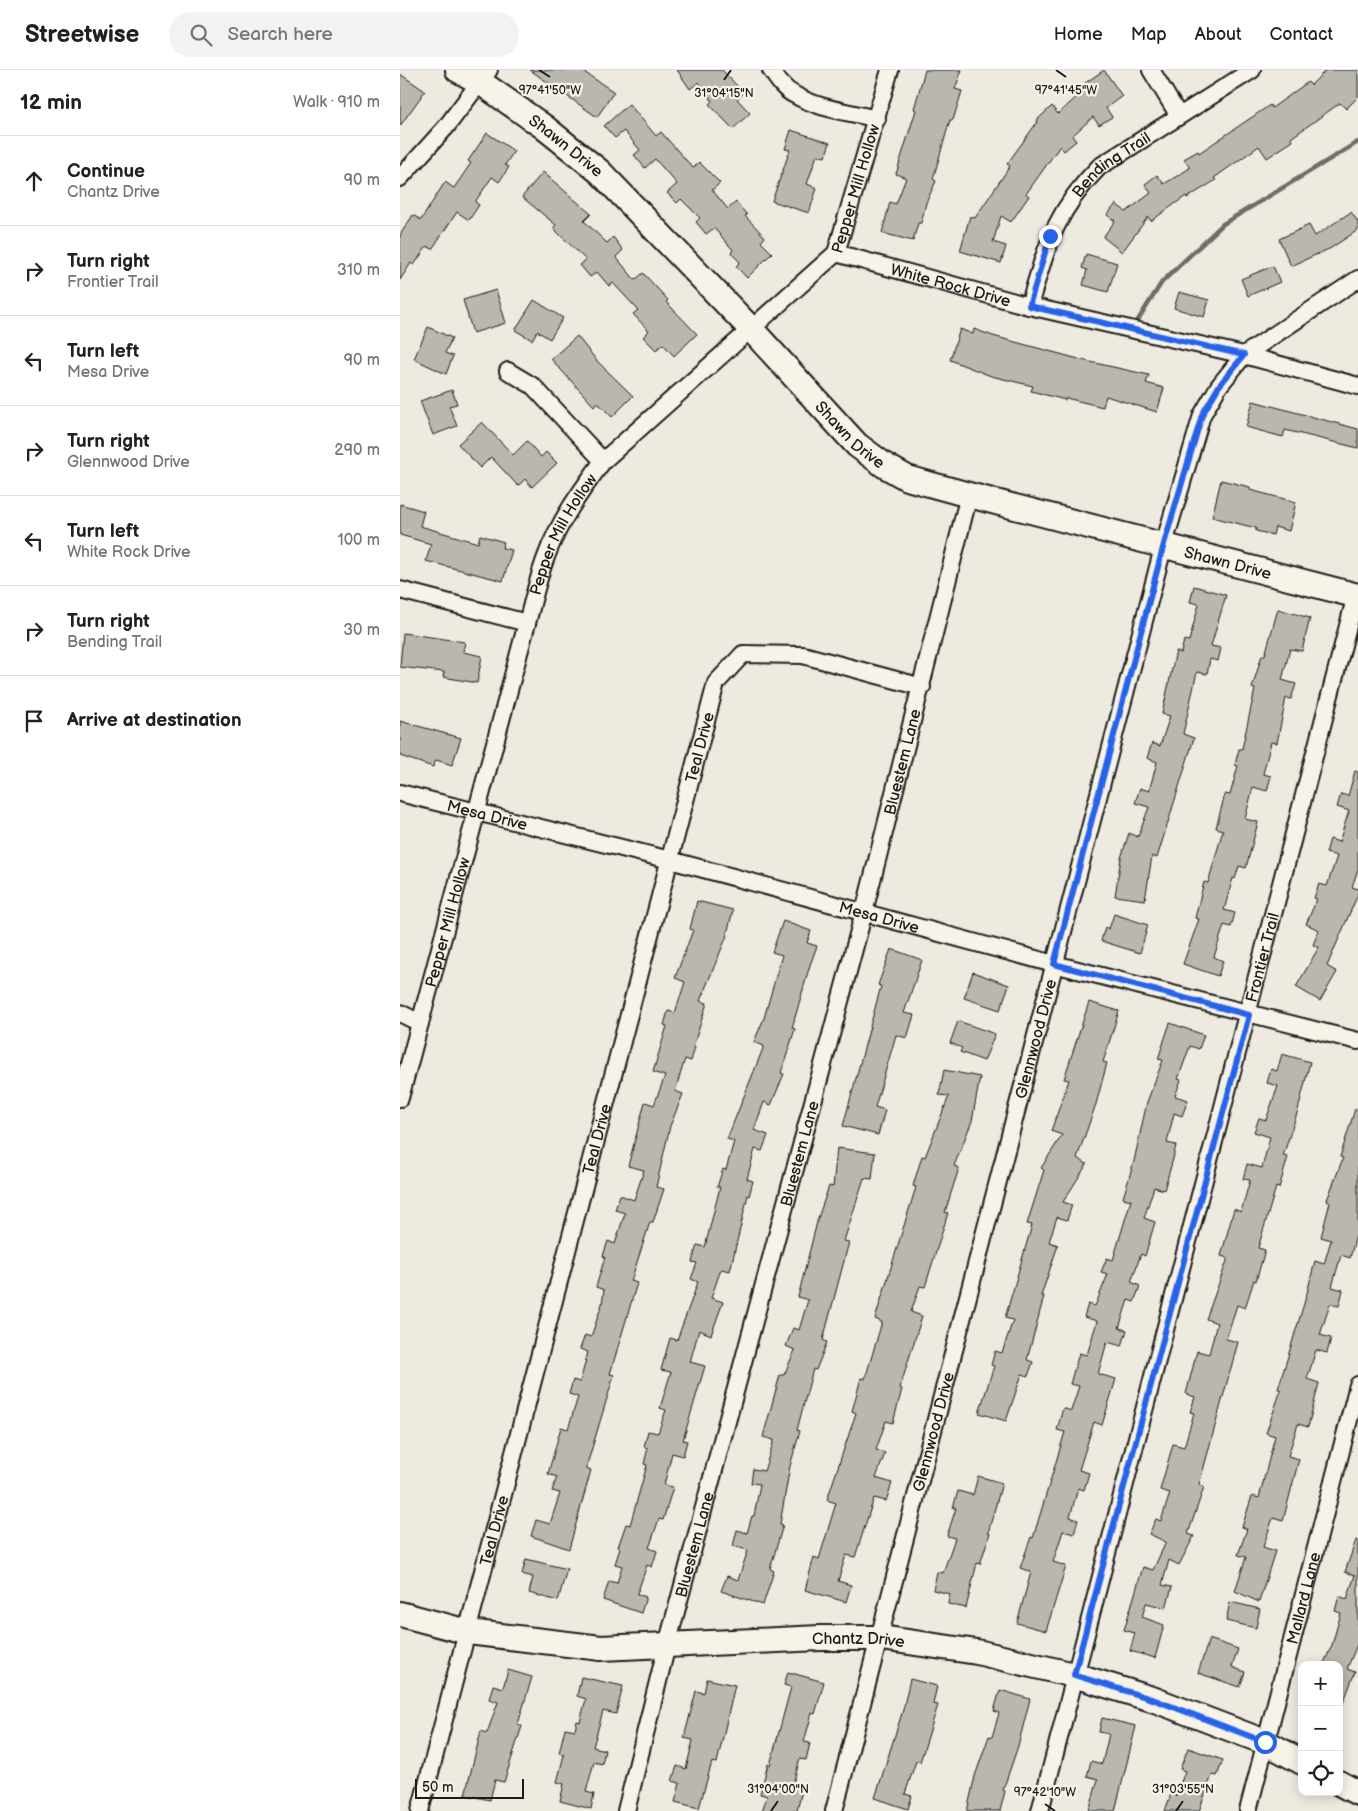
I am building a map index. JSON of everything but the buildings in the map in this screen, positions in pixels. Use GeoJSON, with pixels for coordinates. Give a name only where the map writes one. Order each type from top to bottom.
{"type":"FeatureCollection","features":[{"type":"Feature","properties":{"kind":"street","name":"Shawn Drive"},"geometry":{"type":"LineString","coordinates":[[458,70],[484,76],[600,172],[750,328],[857,445],[884,465],[907,478],[1357,596]]}},
{"type":"Feature","properties":{"kind":"street"},"geometry":{"type":"LineString","coordinates":[[770,70],[781,84],[794,95],[877,120]]}},
{"type":"Feature","properties":{"kind":"street","name":"Pepper Mill Hollow"},"geometry":{"type":"LineString","coordinates":[[400,1098],[546,556],[573,501],[603,461],[836,253],[877,120],[890,70]]}},
{"type":"Feature","properties":{"kind":"street"},"geometry":{"type":"LineString","coordinates":[[1151,70],[1179,116]]}},
{"type":"Feature","properties":{"kind":"street","name":"Bending Trail"},"geometry":{"type":"LineString","coordinates":[[1029,306],[1050,236],[1080,187],[1099,167],[1252,70]]}},
{"type":"Feature","properties":{"kind":"street"},"geometry":{"type":"LineString","coordinates":[[400,178],[446,127],[484,76]]}},
{"type":"Feature","properties":{"kind":"street","name":"White Rock Drive"},"geometry":{"type":"LineString","coordinates":[[836,253],[1029,306],[1244,355],[1358,386]]}},
{"type":"Feature","properties":{"kind":"street","name":"Glennwood Drive"},"geometry":{"type":"LineString","coordinates":[[834,1811],[881,1638],[1164,544],[1202,415],[1219,386],[1244,355],[1358,278]]}},
{"type":"Feature","properties":{"kind":"street"},"geometry":{"type":"LineString","coordinates":[[508,371],[533,386],[603,461]]}},
{"type":"Feature","properties":{"kind":"street","name":"Bluestem Lane"},"geometry":{"type":"LineString","coordinates":[[626,1811],[667,1645],[864,912],[970,495]]}},
{"type":"Feature","properties":{"kind":"street"},"geometry":{"type":"LineString","coordinates":[[400,590],[527,623]]}},
{"type":"Feature","properties":{"kind":"street","name":"Frontier Trail"},"geometry":{"type":"LineString","coordinates":[[1040,1811],[1357,596]]}},
{"type":"Feature","properties":{"kind":"street","name":"Teal Drive"},"geometry":{"type":"LineString","coordinates":[[420,1811],[716,683],[743,654],[804,655],[922,687]]}},
{"type":"Feature","properties":{"kind":"street","name":"Mesa Drive"},"geometry":{"type":"LineString","coordinates":[[400,793],[670,860],[1054,964],[1249,1015],[1358,1041]]}},
{"type":"Feature","properties":{"kind":"street"},"geometry":{"type":"LineString","coordinates":[[400,1013],[420,1023]]}},
{"type":"Feature","properties":{"kind":"street","name":"Mallard Lane"},"geometry":{"type":"LineString","coordinates":[[1248,1811],[1358,1385]]}},
{"type":"Feature","properties":{"kind":"street","name":"Chantz Drive"},"geometry":{"type":"LineString","coordinates":[[400,1614],[468,1632],[601,1648],[820,1638],[881,1638],[977,1652],[1074,1675],[1155,1700],[1265,1742],[1298,1760]]}},
{"type":"Feature","properties":{"kind":"street"},"geometry":{"type":"LineString","coordinates":[[1343,1785],[1358,1793]]}},
{"type":"Feature","properties":{"kind":"waterway"},"geometry":{"type":"LineString","coordinates":[[1138,320],[1162,282],[1223,224],[1358,142]]}},
{"type":"Feature","properties":{"kind":"route"},"geometry":{"type":"LineString","coordinates":[[1050,236],[1029,306],[1244,355],[1219,386],[1202,415],[1164,544],[1054,964],[1249,1015],[1074,1675],[1155,1700],[1265,1742]]}}]}
